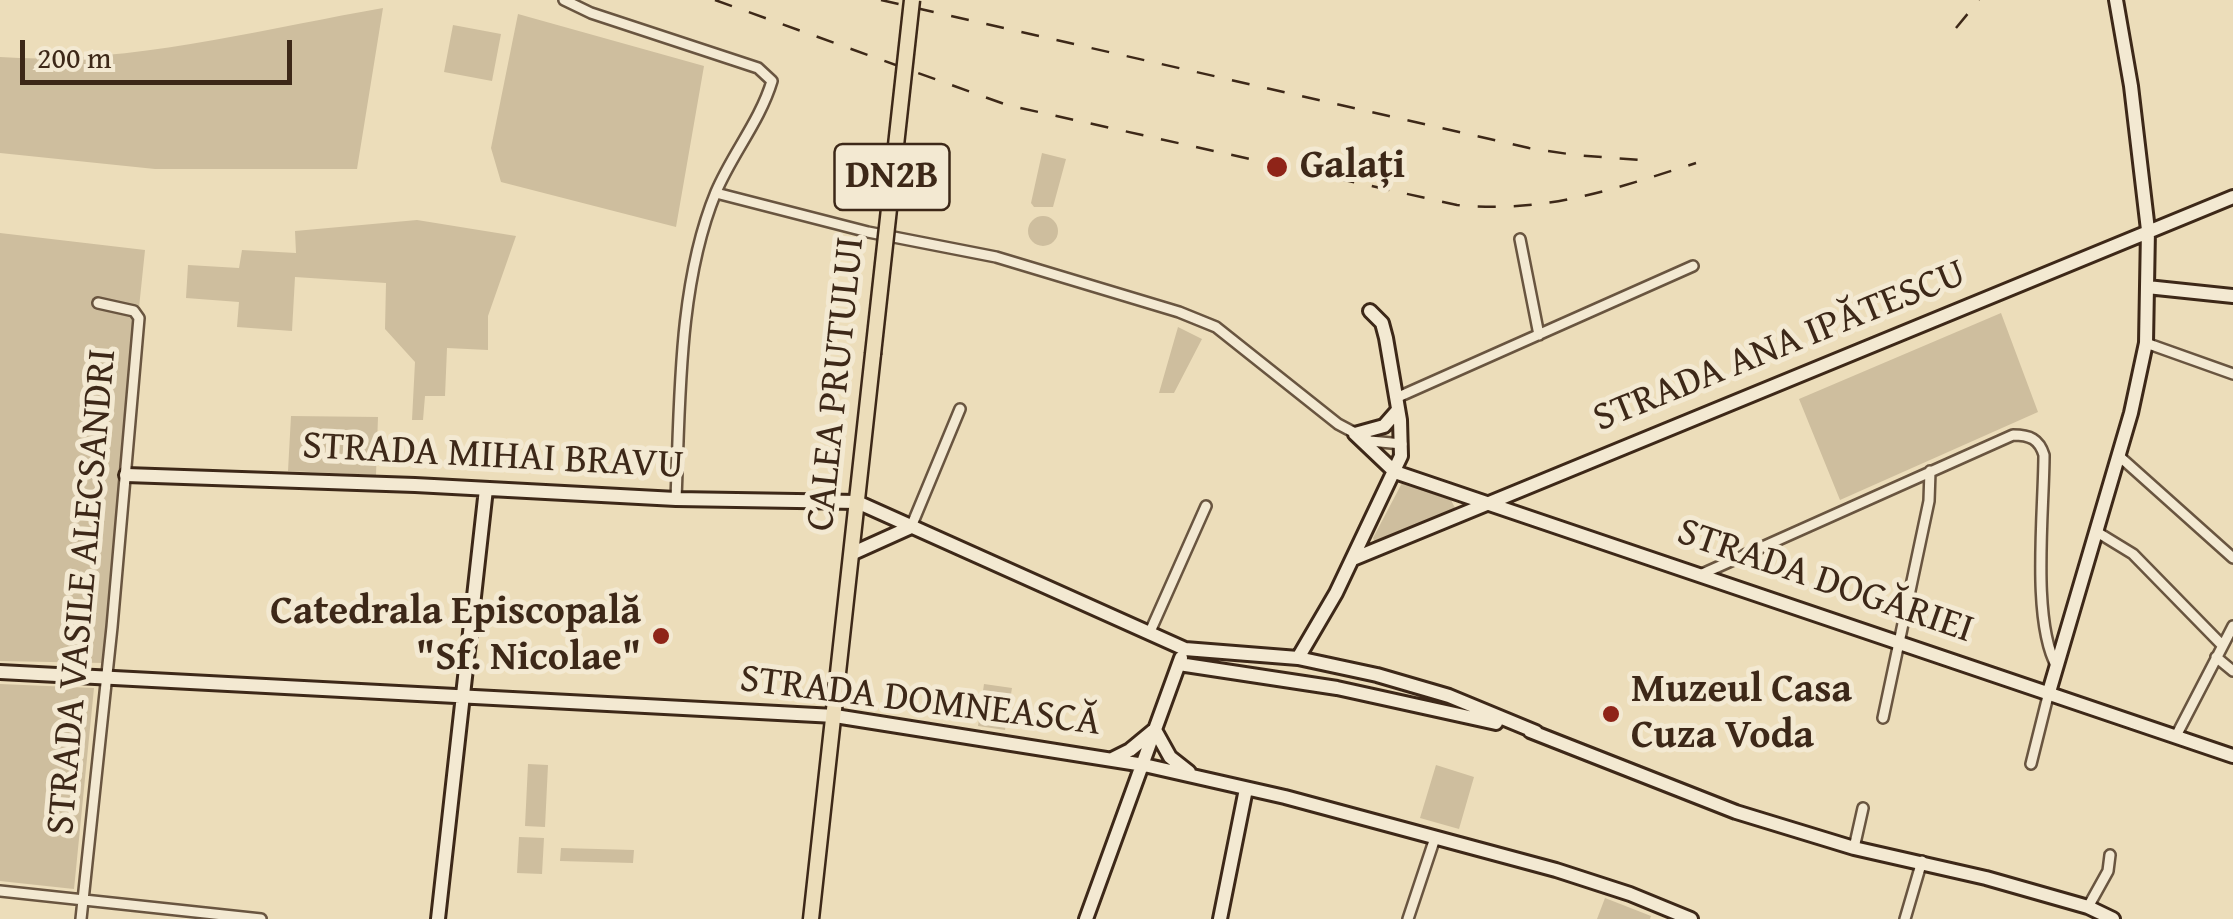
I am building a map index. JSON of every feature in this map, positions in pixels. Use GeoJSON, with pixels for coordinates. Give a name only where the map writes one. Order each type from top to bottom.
{"type":"FeatureCollection","features":[{"type":"Feature","properties":{"kind":"main road","name":"CALEA PRUTULUI"},"geometry":{"type":"LineString","coordinates":[[834,716],[912,0]]}},
{"type":"Feature","properties":{"kind":"main road","name":"DN2B"},"geometry":{"type":"LineString","coordinates":[[811,919],[834,716]]}},
{"type":"Feature","properties":{"kind":"street"},"geometry":{"type":"LineString","coordinates":[[564,0],[769,75],[770,87],[716,193],[699,250],[680,384],[676,499]]}},
{"type":"Feature","properties":{"kind":"street"},"geometry":{"type":"LineString","coordinates":[[2031,764],[2139,383],[2146,342],[2148,230],[2131,86],[2116,0]]}},
{"type":"Feature","properties":{"kind":"street"},"geometry":{"type":"LineString","coordinates":[[716,193],[868,232],[996,257],[1191,316],[1237,342],[1302,397],[1355,434],[1396,472]]}},
{"type":"Feature","properties":{"kind":"street","name":"STRADA ANA IPĂTESCU"},"geometry":{"type":"LineString","coordinates":[[1353,559],[2233,197]]}},
{"type":"Feature","properties":{"kind":"street"},"geometry":{"type":"LineString","coordinates":[[1520,238],[1539,335]]}},
{"type":"Feature","properties":{"kind":"street"},"geometry":{"type":"LineString","coordinates":[[1355,434],[1384,426],[1397,404],[1693,266]]}},
{"type":"Feature","properties":{"kind":"street"},"geometry":{"type":"LineString","coordinates":[[2147,287],[2233,296]]}},
{"type":"Feature","properties":{"kind":"street","name":"STRADA VASILE ALECSANDRI"},"geometry":{"type":"LineString","coordinates":[[81,919],[139,318],[134,311],[98,303]]}},
{"type":"Feature","properties":{"kind":"street"},"geometry":{"type":"LineString","coordinates":[[1298,658],[1396,472],[1402,444],[1386,338],[1382,323],[1370,311]]}},
{"type":"Feature","properties":{"kind":"street"},"geometry":{"type":"LineString","coordinates":[[2146,342],[2233,374]]}},
{"type":"Feature","properties":{"kind":"street"},"geometry":{"type":"LineString","coordinates":[[852,554],[911,527],[960,409]]}},
{"type":"Feature","properties":{"kind":"street"},"geometry":{"type":"LineString","coordinates":[[1355,434],[1370,441],[1402,444]]}},
{"type":"Feature","properties":{"kind":"street"},"geometry":{"type":"LineString","coordinates":[[1702,574],[2013,435],[2032,437],[2041,444],[2044,455],[2042,587],[2047,642],[2058,667]]}},
{"type":"Feature","properties":{"kind":"street"},"geometry":{"type":"LineString","coordinates":[[2119,456],[2233,558]]}},
{"type":"Feature","properties":{"kind":"street"},"geometry":{"type":"LineString","coordinates":[[1882,718],[1929,501],[1930,471]]}},
{"type":"Feature","properties":{"kind":"street","name":"STRADA DOGĂRIEI"},"geometry":{"type":"LineString","coordinates":[[1396,472],[2233,756]]}},
{"type":"Feature","properties":{"kind":"street","name":"STRADA MIHAI BRAVU"},"geometry":{"type":"LineString","coordinates":[[126,476],[676,499],[857,502]]}},
{"type":"Feature","properties":{"kind":"street"},"geometry":{"type":"LineString","coordinates":[[438,919],[486,489]]}},
{"type":"Feature","properties":{"kind":"street"},"geometry":{"type":"LineString","coordinates":[[857,502],[1185,649],[1298,658],[1417,685],[1736,812],[1854,848],[1922,861],[2088,907],[2114,919]]}},
{"type":"Feature","properties":{"kind":"street"},"geometry":{"type":"LineString","coordinates":[[1148,634],[1206,506]]}},
{"type":"Feature","properties":{"kind":"street"},"geometry":{"type":"LineString","coordinates":[[2098,532],[2133,554],[2222,646]]}},
{"type":"Feature","properties":{"kind":"street"},"geometry":{"type":"LineString","coordinates":[[2176,736],[2233,626]]}},
{"type":"Feature","properties":{"kind":"street"},"geometry":{"type":"LineString","coordinates":[[1086,919],[1185,649]]}},
{"type":"Feature","properties":{"kind":"street"},"geometry":{"type":"LineString","coordinates":[[2216,657],[2233,671]]}},
{"type":"Feature","properties":{"kind":"street"},"geometry":{"type":"LineString","coordinates":[[1179,664],[1337,688],[1536,732]]}},
{"type":"Feature","properties":{"kind":"street","name":"STRADA DOMNEASCĂ"},"geometry":{"type":"LineString","coordinates":[[0,672],[834,716],[1144,765],[1200,778],[1585,879],[1658,912],[1691,919]]}},
{"type":"Feature","properties":{"kind":"street"},"geometry":{"type":"LineString","coordinates":[[1109,760],[1130,750],[1155,729]]}},
{"type":"Feature","properties":{"kind":"street"},"geometry":{"type":"LineString","coordinates":[[1155,729],[1170,757],[1200,778]]}},
{"type":"Feature","properties":{"kind":"street"},"geometry":{"type":"LineString","coordinates":[[1220,919],[1246,789]]}},
{"type":"Feature","properties":{"kind":"street"},"geometry":{"type":"LineString","coordinates":[[1854,848],[1863,808]]}},
{"type":"Feature","properties":{"kind":"street"},"geometry":{"type":"LineString","coordinates":[[1408,919],[1435,838]]}},
{"type":"Feature","properties":{"kind":"street"},"geometry":{"type":"LineString","coordinates":[[2088,907],[2108,871],[2110,855]]}},
{"type":"Feature","properties":{"kind":"street"},"geometry":{"type":"LineString","coordinates":[[1905,919],[1922,861]]}},
{"type":"Feature","properties":{"kind":"street"},"geometry":{"type":"LineString","coordinates":[[0,891],[261,919]]}},
{"type":"Feature","properties":{"kind":"shaded area"},"geometry":{"type":"Polygon","coordinates":[[[383,8],[357,169],[155,169],[0,153],[0,57],[143,51],[383,8]]]}},
{"type":"Feature","properties":{"kind":"shaded area"},"geometry":{"type":"Polygon","coordinates":[[[518,14],[704,66],[676,227],[501,182],[491,148],[518,14]]]}},
{"type":"Feature","properties":{"kind":"shaded area"},"geometry":{"type":"Polygon","coordinates":[[[453,25],[501,34],[492,81],[444,72],[453,25]]]}},
{"type":"Feature","properties":{"kind":"shaded area"},"geometry":{"type":"Polygon","coordinates":[[[1042,153],[1066,159],[1053,207],[1034,207],[1031,203],[1042,153]]]}},
{"type":"Feature","properties":{"kind":"shaded area"},"geometry":{"type":"Polygon","coordinates":[[[1043,216],[1054,220],[1058,231],[1054,242],[1043,246],[1032,242],[1028,231],[1032,220],[1043,216]]]}},
{"type":"Feature","properties":{"kind":"shaded area"},"geometry":{"type":"Polygon","coordinates":[[[417,220],[516,236],[488,316],[488,350],[447,348],[445,396],[425,396],[423,420],[412,420],[415,362],[385,329],[386,283],[295,277],[292,331],[237,327],[239,302],[186,298],[188,265],[239,268],[242,250],[296,253],[295,231],[417,220]]]}},
{"type":"Feature","properties":{"kind":"shaded area"},"geometry":{"type":"Polygon","coordinates":[[[0,233],[145,250],[102,663],[0,661],[0,233]]]}},
{"type":"Feature","properties":{"kind":"shaded area"},"geometry":{"type":"Polygon","coordinates":[[[2001,313],[2038,412],[1840,500],[1799,399],[2001,313]]]}},
{"type":"Feature","properties":{"kind":"shaded area"},"geometry":{"type":"Polygon","coordinates":[[[1178,327],[1202,339],[1174,393],[1159,393],[1178,327]]]}},
{"type":"Feature","properties":{"kind":"shaded area"},"geometry":{"type":"Polygon","coordinates":[[[291,416],[378,417],[376,475],[288,471],[291,416]]]}},
{"type":"Feature","properties":{"kind":"shaded area"},"geometry":{"type":"Polygon","coordinates":[[[1402,483],[1451,500],[1455,508],[1375,543],[1373,538],[1402,483]]]}},
{"type":"Feature","properties":{"kind":"shaded area"},"geometry":{"type":"Polygon","coordinates":[[[0,684],[94,688],[74,889],[0,881],[0,684]]]}},
{"type":"Feature","properties":{"kind":"shaded area"},"geometry":{"type":"Polygon","coordinates":[[[984,684],[1012,688],[1005,730],[978,726],[984,684]]]}},
{"type":"Feature","properties":{"kind":"shaded area"},"geometry":{"type":"Polygon","coordinates":[[[528,764],[548,765],[545,827],[525,826],[528,764]]]}},
{"type":"Feature","properties":{"kind":"shaded area"},"geometry":{"type":"Polygon","coordinates":[[[1436,765],[1474,777],[1459,829],[1420,818],[1436,765]]]}},
{"type":"Feature","properties":{"kind":"shaded area"},"geometry":{"type":"Polygon","coordinates":[[[519,837],[544,838],[542,874],[517,873],[519,837]]]}},
{"type":"Feature","properties":{"kind":"shaded area"},"geometry":{"type":"Polygon","coordinates":[[[561,848],[634,850],[633,863],[560,861],[561,848]]]}},
{"type":"Feature","properties":{"kind":"shaded area"},"geometry":{"type":"Polygon","coordinates":[[[1605,898],[1651,916],[1650,919],[1597,919],[1605,898]]]}},
{"type":"Feature","properties":{"kind":"railway"},"geometry":{"type":"LineString","coordinates":[[715,0],[1007,105],[1457,205],[1550,203],[1696,163]]}},
{"type":"Feature","properties":{"kind":"railway"},"geometry":{"type":"LineString","coordinates":[[881,0],[1529,148],[1640,160]]}},
{"type":"Feature","properties":{"kind":"railway"},"geometry":{"type":"LineString","coordinates":[[1956,28],[1979,0]]}},
{"type":"Feature","properties":{"kind":"place","name":"Galați"},"geometry":{"type":"Point","coordinates":[1277,167]}},
{"type":"Feature","properties":{"kind":"place","name":"Catedrala Episcopală \"Sf. Nicolae\""},"geometry":{"type":"Point","coordinates":[661,636]}},
{"type":"Feature","properties":{"kind":"place","name":"Muzeul Casa Cuza Voda"},"geometry":{"type":"Point","coordinates":[1611,714]}}]}
